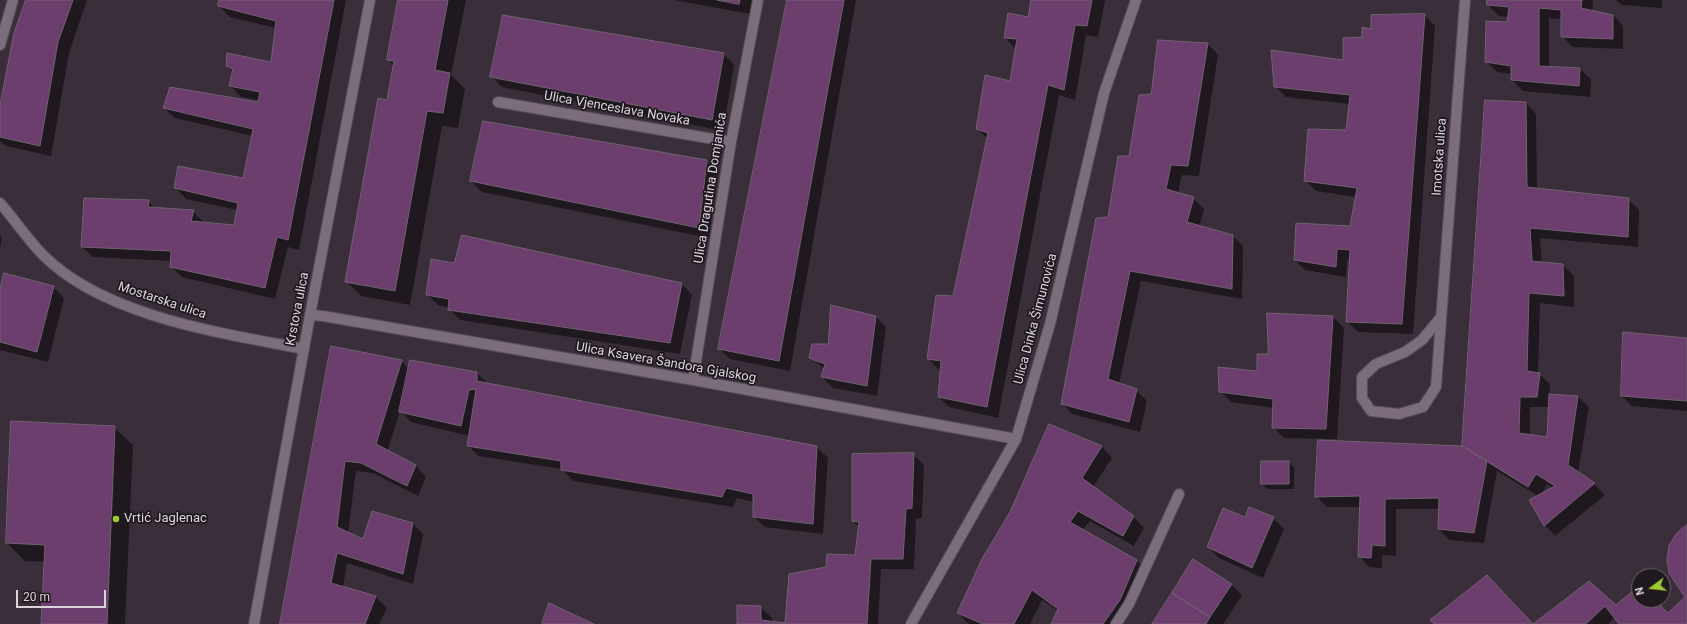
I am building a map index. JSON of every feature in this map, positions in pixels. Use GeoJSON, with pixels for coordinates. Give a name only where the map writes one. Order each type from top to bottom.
{"type":"FeatureCollection","features":[{"type":"Feature","properties":{"kind":"street"},"geometry":{"type":"LineString","coordinates":[[0,45],[13,0]]}},
{"type":"Feature","properties":{"kind":"street","name":"Krstova ulica"},"geometry":{"type":"LineString","coordinates":[[254,624],[310,315],[370,0]]}},
{"type":"Feature","properties":{"kind":"street","name":"Ulica Dragutina Domjanića"},"geometry":{"type":"LineString","coordinates":[[693,380],[731,142],[758,0]]}},
{"type":"Feature","properties":{"kind":"street","name":"Ulica Dinka Šimunovića"},"geometry":{"type":"LineString","coordinates":[[912,624],[1016,439],[1050,324],[1104,93],[1136,0]]}},
{"type":"Feature","properties":{"kind":"street","name":"Imotska ulica"},"geometry":{"type":"LineString","coordinates":[[1440,317],[1422,340],[1405,352],[1376,364],[1362,377],[1362,398],[1371,411],[1398,414],[1423,407],[1436,388],[1464,0]]}},
{"type":"Feature","properties":{"kind":"street","name":"Ulica Vjenceslava Novaka"},"geometry":{"type":"LineString","coordinates":[[498,102],[731,142]]}},
{"type":"Feature","properties":{"kind":"street","name":"Mostarska ulica"},"geometry":{"type":"LineString","coordinates":[[0,203],[44,256],[76,281],[116,302],[193,327],[304,349]]}},
{"type":"Feature","properties":{"kind":"street","name":"Ulica Ksavera Šandora Gjalskog"},"geometry":{"type":"LineString","coordinates":[[310,315],[693,380],[1016,439]]}},
{"type":"Feature","properties":{"kind":"street"},"geometry":{"type":"LineString","coordinates":[[1116,624],[1129,604],[1178,494]]}},
{"type":"Feature","properties":{"kind":"building"},"geometry":{"type":"Polygon","coordinates":[[[26,0],[73,0],[58,42],[40,146],[0,137],[0,105],[14,33],[26,0]]]}},
{"type":"Feature","properties":{"kind":"building"},"geometry":{"type":"Polygon","coordinates":[[[219,0],[334,0],[288,240],[277,237],[265,288],[170,267],[171,251],[81,247],[84,198],[149,200],[148,207],[194,210],[191,221],[234,225],[238,203],[174,188],[178,166],[243,178],[253,129],[163,108],[170,87],[258,102],[260,92],[229,86],[233,69],[226,66],[227,53],[271,62],[276,21],[218,6],[219,0]]]}},
{"type":"Feature","properties":{"kind":"building"},"geometry":{"type":"Polygon","coordinates":[[[398,0],[448,0],[435,70],[450,73],[443,113],[427,111],[395,291],[345,282],[378,98],[387,100],[394,61],[387,60],[398,0]]]}},
{"type":"Feature","properties":{"kind":"building"},"geometry":{"type":"Polygon","coordinates":[[[717,0],[740,0],[739,4],[717,0]]]}},
{"type":"Feature","properties":{"kind":"building"},"geometry":{"type":"Polygon","coordinates":[[[787,0],[844,0],[779,361],[718,349],[787,0]]]}},
{"type":"Feature","properties":{"kind":"building"},"geometry":{"type":"Polygon","coordinates":[[[1031,0],[1092,0],[1087,26],[1075,25],[1064,90],[1048,85],[987,407],[938,397],[941,361],[927,359],[936,295],[953,296],[988,133],[976,129],[985,75],[1010,81],[1017,39],[1004,38],[1008,13],[1028,17],[1031,0]]]}},
{"type":"Feature","properties":{"kind":"building"},"geometry":{"type":"Polygon","coordinates":[[[1487,0],[1582,0],[1581,8],[1613,15],[1613,39],[1561,37],[1561,10],[1539,8],[1539,66],[1580,68],[1579,86],[1511,80],[1511,66],[1485,62],[1486,21],[1507,22],[1509,7],[1487,5],[1487,0]]]}},
{"type":"Feature","properties":{"kind":"building"},"geometry":{"type":"Polygon","coordinates":[[[1425,14],[1402,324],[1346,322],[1350,250],[1337,249],[1336,267],[1294,260],[1296,223],[1350,226],[1357,188],[1304,181],[1308,129],[1346,130],[1350,95],[1274,87],[1271,50],[1343,60],[1343,38],[1362,37],[1362,27],[1371,29],[1371,15],[1425,14]]]}},
{"type":"Feature","properties":{"kind":"building"},"geometry":{"type":"Polygon","coordinates":[[[503,15],[724,53],[712,120],[490,77],[503,15]]]}},
{"type":"Feature","properties":{"kind":"building"},"geometry":{"type":"Polygon","coordinates":[[[1158,40],[1208,43],[1188,166],[1171,165],[1166,189],[1194,197],[1187,222],[1233,235],[1232,289],[1130,271],[1108,379],[1137,389],[1129,422],[1061,404],[1096,218],[1108,217],[1118,156],[1129,156],[1139,95],[1151,94],[1158,40]]]}},
{"type":"Feature","properties":{"kind":"building"},"geometry":{"type":"Polygon","coordinates":[[[1485,100],[1526,102],[1527,187],[1629,198],[1628,237],[1530,228],[1532,261],[1563,264],[1564,296],[1529,293],[1527,371],[1540,373],[1537,397],[1520,397],[1519,433],[1547,437],[1549,394],[1578,396],[1568,465],[1595,483],[1544,526],[1529,500],[1555,486],[1536,474],[1528,487],[1462,446],[1485,100]]]}},
{"type":"Feature","properties":{"kind":"building"},"geometry":{"type":"Polygon","coordinates":[[[483,121],[707,160],[699,228],[470,181],[483,121]]]}},
{"type":"Feature","properties":{"kind":"building"},"geometry":{"type":"Polygon","coordinates":[[[462,235],[682,283],[670,343],[448,310],[449,299],[426,295],[431,259],[454,263],[462,235]]]}},
{"type":"Feature","properties":{"kind":"building"},"geometry":{"type":"Polygon","coordinates":[[[4,273],[54,286],[37,352],[0,342],[0,289],[4,273]]]}},
{"type":"Feature","properties":{"kind":"building"},"geometry":{"type":"Polygon","coordinates":[[[831,305],[876,316],[867,386],[821,377],[825,364],[809,358],[812,344],[828,344],[831,305]]]}},
{"type":"Feature","properties":{"kind":"building"},"geometry":{"type":"Polygon","coordinates":[[[1267,313],[1333,316],[1326,429],[1272,428],[1273,399],[1219,392],[1218,367],[1257,371],[1257,354],[1268,354],[1267,313]]]}},
{"type":"Feature","properties":{"kind":"building"},"geometry":{"type":"Polygon","coordinates":[[[1623,332],[1687,338],[1687,401],[1621,396],[1623,332]]]}},
{"type":"Feature","properties":{"kind":"building"},"geometry":{"type":"Polygon","coordinates":[[[331,346],[402,360],[376,444],[416,465],[407,486],[361,463],[345,461],[337,527],[363,539],[372,511],[413,523],[403,574],[337,553],[331,583],[376,596],[365,624],[280,624],[331,346]]]}},
{"type":"Feature","properties":{"kind":"building"},"geometry":{"type":"Polygon","coordinates":[[[410,360],[477,372],[477,381],[817,446],[813,524],[753,517],[753,494],[726,488],[722,497],[561,470],[561,461],[467,446],[476,389],[469,390],[461,426],[399,412],[410,360]]]}},
{"type":"Feature","properties":{"kind":"building"},"geometry":{"type":"Polygon","coordinates":[[[11,421],[115,426],[107,624],[41,624],[45,545],[6,543],[11,421]]]}},
{"type":"Feature","properties":{"kind":"building"},"geometry":{"type":"Polygon","coordinates":[[[1049,424],[1102,446],[1082,478],[1134,516],[1123,536],[1078,511],[1070,522],[1137,560],[1120,600],[1103,624],[1051,624],[1058,609],[1032,590],[1014,624],[983,624],[957,613],[982,559],[1010,512],[1049,424]]]}},
{"type":"Feature","properties":{"kind":"building"},"geometry":{"type":"Polygon","coordinates":[[[1318,440],[1462,446],[1487,461],[1474,533],[1438,529],[1439,498],[1385,499],[1385,546],[1372,545],[1371,558],[1358,557],[1360,496],[1315,497],[1318,440]]]}},
{"type":"Feature","properties":{"kind":"building"},"geometry":{"type":"Polygon","coordinates":[[[914,453],[912,508],[906,509],[903,559],[871,559],[867,624],[737,624],[737,605],[761,606],[761,620],[785,623],[789,574],[826,567],[827,554],[855,555],[859,522],[852,521],[852,454],[914,453]]]}},
{"type":"Feature","properties":{"kind":"building"},"geometry":{"type":"Polygon","coordinates":[[[1261,461],[1289,461],[1289,484],[1261,484],[1261,461]]]}},
{"type":"Feature","properties":{"kind":"building"},"geometry":{"type":"Polygon","coordinates":[[[1249,507],[1274,517],[1252,568],[1207,547],[1223,508],[1245,517],[1249,507]]]}},
{"type":"Feature","properties":{"kind":"building"},"geometry":{"type":"Polygon","coordinates":[[[1687,525],[1687,624],[1619,624],[1605,606],[1586,624],[1533,624],[1589,581],[1616,605],[1631,593],[1631,608],[1663,608],[1668,613],[1685,597],[1671,576],[1671,568],[1668,568],[1667,560],[1669,545],[1677,533],[1687,525]]]}},
{"type":"Feature","properties":{"kind":"building"},"geometry":{"type":"Polygon","coordinates":[[[1193,559],[1232,584],[1210,617],[1172,593],[1193,559]]]}},
{"type":"Feature","properties":{"kind":"building"},"geometry":{"type":"Polygon","coordinates":[[[1487,575],[1533,624],[1434,624],[1430,620],[1487,575]]]}},
{"type":"Feature","properties":{"kind":"building"},"geometry":{"type":"Polygon","coordinates":[[[1172,593],[1210,617],[1206,624],[1152,624],[1172,593]]]}},
{"type":"Feature","properties":{"kind":"building"},"geometry":{"type":"Polygon","coordinates":[[[549,603],[594,624],[542,624],[549,603]]]}},
{"type":"Feature","properties":{"kind":"place","name":"Vrtić Jaglenac"},"geometry":{"type":"Point","coordinates":[116,519]}}]}
